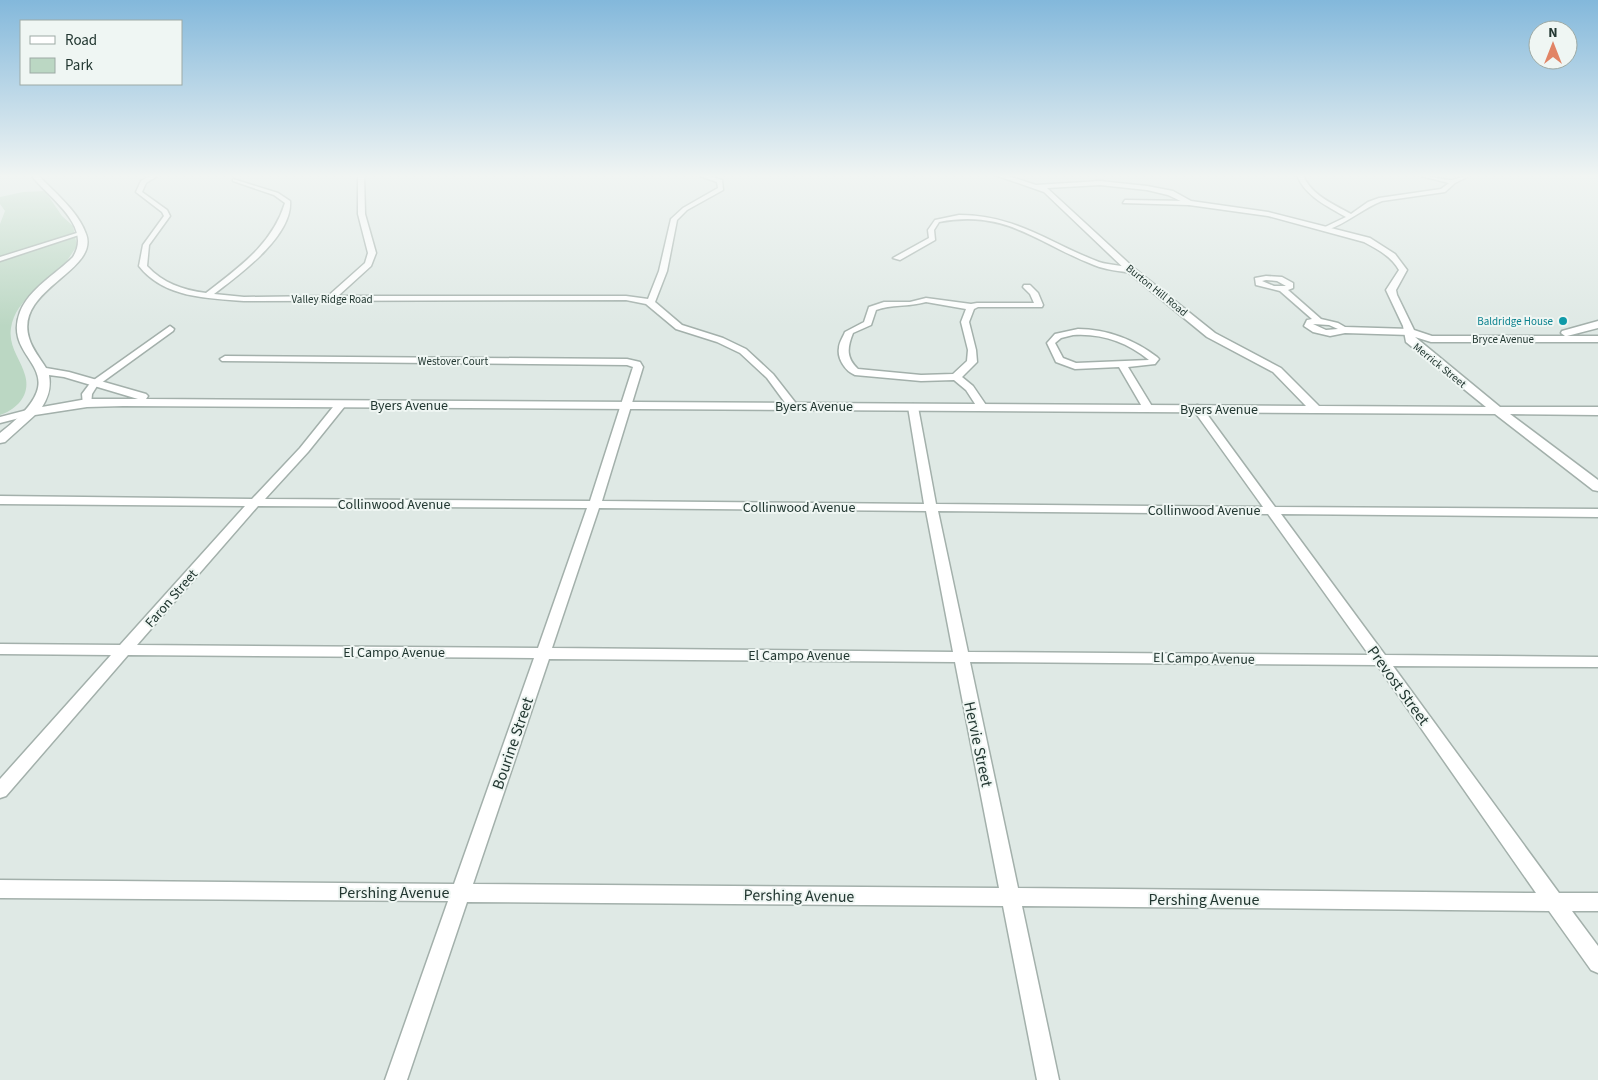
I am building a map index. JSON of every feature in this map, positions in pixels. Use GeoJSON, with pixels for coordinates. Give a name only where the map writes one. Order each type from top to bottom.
{"type":"FeatureCollection","features":[{"type":"Feature","properties":{"kind":"street"},"geometry":{"type":"LineString","coordinates":[[0,440],[31,412],[42,396],[46,386],[43,371],[27,348],[21,327],[24,314],[34,296],[78,256],[84,243],[78,225]]}},
{"type":"Feature","properties":{"kind":"street","name":"Valley Ridge Road"},"geometry":{"type":"LineString","coordinates":[[160,225],[146,245],[143,266],[148,274],[166,286],[208,295],[244,299],[328,300],[626,298],[650,303]]}},
{"type":"Feature","properties":{"kind":"street"},"geometry":{"type":"LineString","coordinates":[[208,295],[270,243],[280,225]]}},
{"type":"Feature","properties":{"kind":"street"},"geometry":{"type":"LineString","coordinates":[[328,300],[368,264],[372,253],[363,225]]}},
{"type":"Feature","properties":{"kind":"street"},"geometry":{"type":"LineString","coordinates":[[673,225],[663,272],[650,303],[678,326],[729,344],[753,358],[762,365],[793,406]]}},
{"type":"Feature","properties":{"kind":"street"},"geometry":{"type":"LineString","coordinates":[[897,258],[933,239],[931,230],[934,225]]}},
{"type":"Feature","properties":{"kind":"street"},"geometry":{"type":"LineString","coordinates":[[1013,225],[1053,242],[1096,264],[1132,271]]}},
{"type":"Feature","properties":{"kind":"street","name":"Burton Hill Road"},"geometry":{"type":"LineString","coordinates":[[1085,225],[1132,271],[1211,335],[1276,370],[1316,410]]}},
{"type":"Feature","properties":{"kind":"street","name":"Merrick Street"},"geometry":{"type":"LineString","coordinates":[[1316,225],[1367,240],[1400,263],[1403,270],[1392,290],[1392,295],[1410,332],[1410,340],[1497,410],[1598,487]]}},
{"type":"Feature","properties":{"kind":"street"},"geometry":{"type":"LineString","coordinates":[[1327,228],[1333,225]]}},
{"type":"Feature","properties":{"kind":"street"},"geometry":{"type":"LineString","coordinates":[[0,259],[82,234]]}},
{"type":"Feature","properties":{"kind":"street"},"geometry":{"type":"LineString","coordinates":[[983,408],[970,388],[956,377],[921,378],[856,372],[847,364],[843,348],[845,340],[849,332],[868,323],[872,309],[884,304],[910,304],[926,300],[971,307],[982,305],[1039,305],[1034,293],[1028,288]]}},
{"type":"Feature","properties":{"kind":"street","name":"Bryce Avenue"},"geometry":{"type":"LineString","coordinates":[[1282,289],[1319,321],[1330,322],[1343,330],[1410,332],[1575,331]]}},
{"type":"Feature","properties":{"kind":"street"},"geometry":{"type":"LineString","coordinates":[[956,377],[972,362],[972,350],[965,322],[971,307]]}},
{"type":"Feature","properties":{"kind":"street"},"geometry":{"type":"LineString","coordinates":[[1540,339],[1598,324]]}},
{"type":"Feature","properties":{"kind":"street"},"geometry":{"type":"LineString","coordinates":[[87,403],[87,394],[94,384],[170,328]]}},
{"type":"Feature","properties":{"kind":"street"},"geometry":{"type":"LineString","coordinates":[[1088,332],[1114,336],[1126,340],[1154,359],[1152,362],[1123,366],[1075,366],[1066,364],[1060,360],[1051,343],[1060,335],[1073,333],[1088,332]]}},
{"type":"Feature","properties":{"kind":"street","name":"Bryce Avenue"},"geometry":{"type":"LineString","coordinates":[[1410,332],[1431,339],[1598,339]]}},
{"type":"Feature","properties":{"kind":"street","name":"Westover Court"},"geometry":{"type":"LineString","coordinates":[[225,359],[627,362],[638,364],[638,367],[626,406]]}},
{"type":"Feature","properties":{"kind":"street"},"geometry":{"type":"LineString","coordinates":[[1123,366],[1148,408]]}},
{"type":"Feature","properties":{"kind":"street"},"geometry":{"type":"LineString","coordinates":[[43,371],[65,374],[94,384],[136,394],[154,402]]}},
{"type":"Feature","properties":{"kind":"street","name":"Byers Avenue"},"geometry":{"type":"LineString","coordinates":[[31,412],[87,403],[154,402],[1598,411]]}},
{"type":"Feature","properties":{"kind":"street","name":"Faron Street"},"geometry":{"type":"LineString","coordinates":[[0,791],[254,503],[304,450],[341,404]]}},
{"type":"Feature","properties":{"kind":"street","name":"Bourine Street"},"geometry":{"type":"LineString","coordinates":[[396,1080],[594,506],[626,406]]}},
{"type":"Feature","properties":{"kind":"street","name":"Hervie Street"},"geometry":{"type":"LineString","coordinates":[[913,407],[961,656],[1048,1080]]}},
{"type":"Feature","properties":{"kind":"street","name":"Prevost Street"},"geometry":{"type":"LineString","coordinates":[[1197,408],[1381,660],[1598,964]]}},
{"type":"Feature","properties":{"kind":"street"},"geometry":{"type":"LineString","coordinates":[[0,420],[31,412]]}},
{"type":"Feature","properties":{"kind":"street","name":"Collinwood Avenue"},"geometry":{"type":"LineString","coordinates":[[0,500],[1272,510],[1400,513],[1598,513]]}},
{"type":"Feature","properties":{"kind":"street","name":"El Campo Avenue"},"geometry":{"type":"LineString","coordinates":[[0,649],[1598,662]]}},
{"type":"Feature","properties":{"kind":"street","name":"Pershing Avenue"},"geometry":{"type":"LineString","coordinates":[[0,888],[1598,902]]}},
{"type":"Feature","properties":{"kind":"green space"},"geometry":{"type":"Polygon","coordinates":[[[0,225],[72,225],[77,246],[59,270],[26,299],[14,317],[11,328],[11,341],[25,375],[26,389],[17,405],[0,415],[0,225]]]}},
{"type":"Feature","properties":{"kind":"place","name":"Baldridge House"},"geometry":{"type":"Point","coordinates":[1563,321]}}]}
